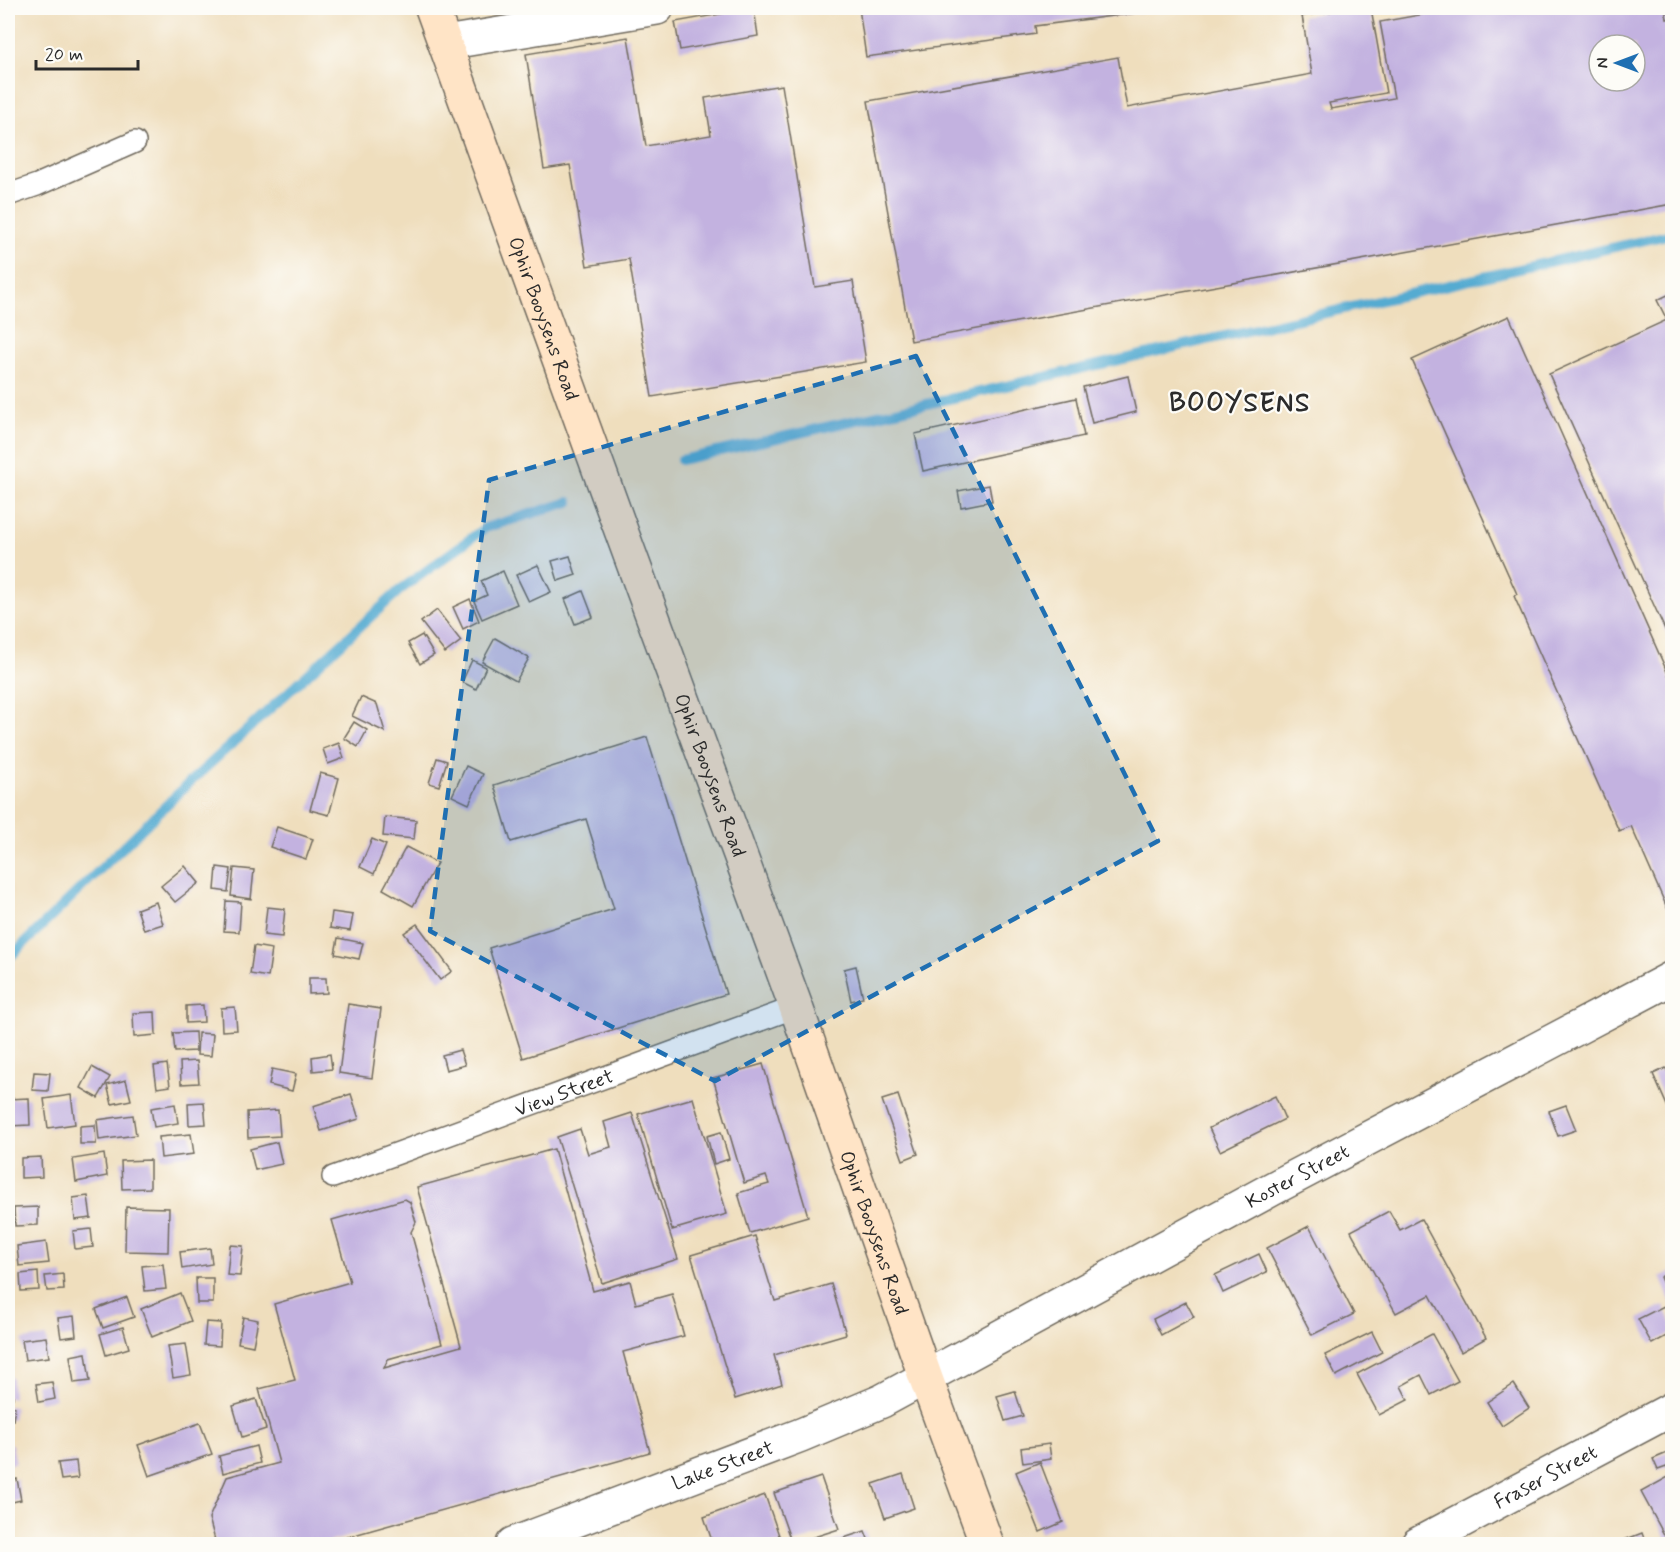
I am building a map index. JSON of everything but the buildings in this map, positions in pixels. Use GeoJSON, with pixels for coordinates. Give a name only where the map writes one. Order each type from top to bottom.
{"type":"FeatureCollection","features":[{"type":"Feature","properties":{"kind":"main road","name":"Ophir Booysens Road"},"geometry":{"type":"LineString","coordinates":[[432,8],[796,1007],[925,1376],[987,1545]]}},
{"type":"Feature","properties":{"kind":"street"},"geometry":{"type":"LineString","coordinates":[[445,43],[657,8]]}},
{"type":"Feature","properties":{"kind":"street","name":"Koster Street"},"geometry":{"type":"LineString","coordinates":[[925,1376],[1272,1189],[1672,978]]}},
{"type":"Feature","properties":{"kind":"street","name":"Lake Street"},"geometry":{"type":"LineString","coordinates":[[513,1545],[801,1435],[882,1401],[925,1376]]}},
{"type":"Feature","properties":{"kind":"street","name":"Fraser Street"},"geometry":{"type":"LineString","coordinates":[[1418,1545],[1672,1409]]}},
{"type":"Feature","properties":{"kind":"lane"},"geometry":{"type":"LineString","coordinates":[[8,195],[37,185],[135,141]]}},
{"type":"Feature","properties":{"kind":"lane","name":"View Street"},"geometry":{"type":"LineString","coordinates":[[333,1178],[796,1007]]}},
{"type":"Feature","properties":{"kind":"highlighted area"},"geometry":{"type":"Polygon","coordinates":[[[916,356],[1158,841],[715,1081],[430,931],[489,480],[916,356]]]}},
{"type":"Feature","properties":{"kind":"waterway"},"geometry":{"type":"LineString","coordinates":[[681,460],[1672,234]]}},
{"type":"Feature","properties":{"kind":"waterway"},"geometry":{"type":"LineString","coordinates":[[8,959],[189,783],[400,590],[485,528],[569,502]]}},
{"type":"Feature","properties":{"kind":"district","name":"BOOYSENS"},"geometry":{"type":"Point","coordinates":[1240,402]}}]}
